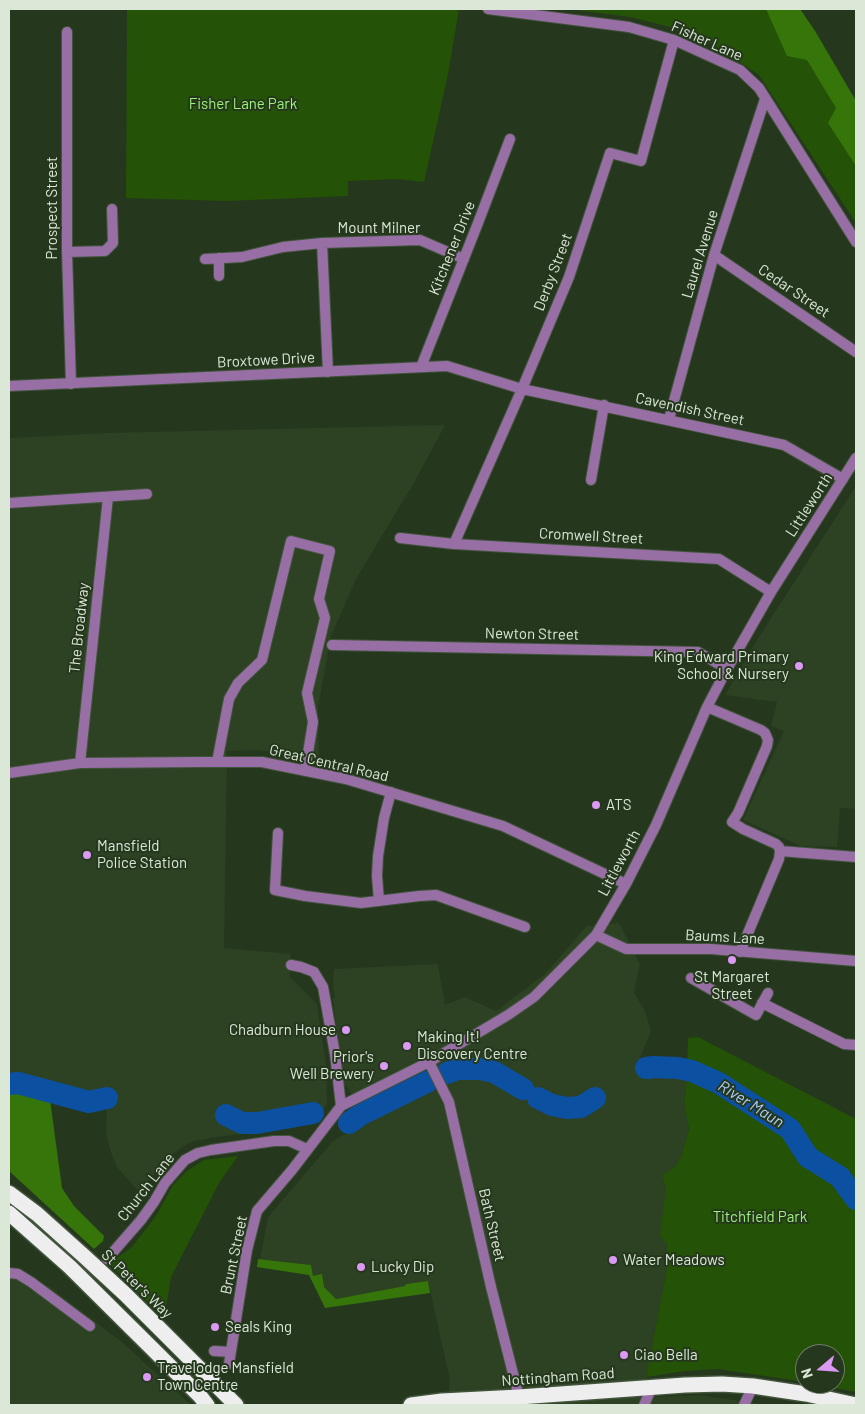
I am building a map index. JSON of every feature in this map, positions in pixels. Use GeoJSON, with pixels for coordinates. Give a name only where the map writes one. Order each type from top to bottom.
{"type":"FeatureCollection","features":[{"type":"Feature","properties":{"kind":"highway","name":"St Peter's Way"},"geometry":{"type":"LineString","coordinates":[[9,1193],[37,1214],[111,1282],[236,1405]]}},
{"type":"Feature","properties":{"kind":"highway"},"geometry":{"type":"LineString","coordinates":[[9,1213],[70,1267],[207,1405]]}},
{"type":"Feature","properties":{"kind":"highway","name":"Nottingham Road"},"geometry":{"type":"LineString","coordinates":[[411,1405],[442,1401],[513,1400],[652,1387],[713,1384],[753,1386],[806,1394],[854,1405]]}},
{"type":"Feature","properties":{"kind":"street","name":"Fisher Lane"},"geometry":{"type":"LineString","coordinates":[[488,9],[629,28],[674,40],[740,70],[759,88],[856,242]]}},
{"type":"Feature","properties":{"kind":"street","name":"Prospect Street"},"geometry":{"type":"LineString","coordinates":[[67,32],[66,252],[71,384]]}},
{"type":"Feature","properties":{"kind":"street","name":"Derby Street"},"geometry":{"type":"LineString","coordinates":[[454,544],[569,276],[610,153],[641,161],[674,40]]}},
{"type":"Feature","properties":{"kind":"street","name":"Laurel Avenue"},"geometry":{"type":"LineString","coordinates":[[669,419],[714,255],[765,99]]}},
{"type":"Feature","properties":{"kind":"street","name":"Kitchener Drive"},"geometry":{"type":"LineString","coordinates":[[421,367],[510,139]]}},
{"type":"Feature","properties":{"kind":"street"},"geometry":{"type":"LineString","coordinates":[[66,252],[105,251],[112,243],[112,209]]}},
{"type":"Feature","properties":{"kind":"street","name":"Mount Milner"},"geometry":{"type":"LineString","coordinates":[[205,259],[242,257],[283,247],[322,243],[420,240],[464,259]]}},
{"type":"Feature","properties":{"kind":"street"},"geometry":{"type":"LineString","coordinates":[[322,243],[328,372]]}},
{"type":"Feature","properties":{"kind":"street","name":"Cedar Street"},"geometry":{"type":"LineString","coordinates":[[714,255],[856,352]]}},
{"type":"Feature","properties":{"kind":"street"},"geometry":{"type":"LineString","coordinates":[[218,258],[219,276]]}},
{"type":"Feature","properties":{"kind":"street","name":"Broxtowe Drive"},"geometry":{"type":"LineString","coordinates":[[9,386],[447,366],[522,389]]}},
{"type":"Feature","properties":{"kind":"street","name":"Cavendish Street"},"geometry":{"type":"LineString","coordinates":[[522,389],[784,444],[843,480]]}},
{"type":"Feature","properties":{"kind":"street"},"geometry":{"type":"LineString","coordinates":[[591,480],[604,406]]}},
{"type":"Feature","properties":{"kind":"street","name":"Littleworth"},"geometry":{"type":"LineString","coordinates":[[307,1150],[341,1106],[429,1062],[534,998],[596,935],[626,884],[656,826],[707,708],[727,669],[771,592],[856,458]]}},
{"type":"Feature","properties":{"kind":"street"},"geometry":{"type":"LineString","coordinates":[[9,503],[147,494]]}},
{"type":"Feature","properties":{"kind":"street","name":"The Broadway"},"geometry":{"type":"LineString","coordinates":[[80,763],[108,497]]}},
{"type":"Feature","properties":{"kind":"street","name":"Cromwell Street"},"geometry":{"type":"LineString","coordinates":[[400,538],[454,544],[719,559],[771,592]]}},
{"type":"Feature","properties":{"kind":"street"},"geometry":{"type":"LineString","coordinates":[[217,762],[229,699],[238,683],[262,660],[291,541],[330,550],[319,599],[325,618],[307,693],[313,722],[305,771]]}},
{"type":"Feature","properties":{"kind":"street","name":"Newton Street"},"geometry":{"type":"LineString","coordinates":[[332,645],[698,652],[727,669]]}},
{"type":"Feature","properties":{"kind":"street"},"geometry":{"type":"LineString","coordinates":[[707,708],[760,730],[765,733],[768,740],[738,813],[732,822],[776,844],[780,851],[779,859],[740,952]]}},
{"type":"Feature","properties":{"kind":"street","name":"Great Central Road"},"geometry":{"type":"LineString","coordinates":[[9,773],[80,763],[262,762],[346,779],[503,826],[626,884]]}},
{"type":"Feature","properties":{"kind":"street"},"geometry":{"type":"LineString","coordinates":[[379,901],[378,856],[384,818],[391,792]]}},
{"type":"Feature","properties":{"kind":"street"},"geometry":{"type":"LineString","coordinates":[[278,833],[275,890],[361,903],[436,895],[525,927]]}},
{"type":"Feature","properties":{"kind":"street"},"geometry":{"type":"LineString","coordinates":[[780,851],[856,857]]}},
{"type":"Feature","properties":{"kind":"street","name":"Baums Lane"},"geometry":{"type":"LineString","coordinates":[[596,935],[626,949],[711,949],[856,961]]}},
{"type":"Feature","properties":{"kind":"street"},"geometry":{"type":"LineString","coordinates":[[291,966],[301,967],[314,972],[323,987],[341,1106]]}},
{"type":"Feature","properties":{"kind":"street"},"geometry":{"type":"LineString","coordinates":[[691,978],[756,1014],[768,993]]}},
{"type":"Feature","properties":{"kind":"street"},"geometry":{"type":"LineString","coordinates":[[762,1003],[844,1044],[856,1045]]}},
{"type":"Feature","properties":{"kind":"street","name":"Bath Street"},"geometry":{"type":"LineString","coordinates":[[429,1062],[449,1102],[491,1287],[513,1400]]}},
{"type":"Feature","properties":{"kind":"street","name":"Church Lane"},"geometry":{"type":"LineString","coordinates":[[107,1259],[141,1220],[165,1183],[185,1160],[198,1153],[212,1150],[274,1141],[289,1141],[307,1150]]}},
{"type":"Feature","properties":{"kind":"street","name":"Brunt Street"},"geometry":{"type":"LineString","coordinates":[[229,1364],[247,1250],[258,1211],[307,1150]]}},
{"type":"Feature","properties":{"kind":"street"},"geometry":{"type":"LineString","coordinates":[[9,1273],[18,1274],[31,1282],[90,1326]]}},
{"type":"Feature","properties":{"kind":"street"},"geometry":{"type":"LineString","coordinates":[[214,1350],[231,1352]]}},
{"type":"Feature","properties":{"kind":"street"},"geometry":{"type":"LineString","coordinates":[[744,1405],[753,1386]]}},
{"type":"Feature","properties":{"kind":"street"},"geometry":{"type":"LineString","coordinates":[[644,1405],[652,1387]]}},
{"type":"Feature","properties":{"kind":"shaded area"},"geometry":{"type":"Polygon","coordinates":[[[445,425],[415,481],[356,579],[331,636],[318,707],[319,759],[258,750],[227,751],[224,948],[291,954],[289,976],[317,1004],[326,1064],[327,1104],[316,1118],[294,1128],[216,1137],[187,1144],[163,1161],[141,1194],[117,1167],[110,1150],[106,1132],[106,1092],[82,1095],[23,1077],[9,1076],[9,438],[108,433],[445,425]]]}},
{"type":"Feature","properties":{"kind":"shaded area","name":"King Edward Primary School & Nursery"},"geometry":{"type":"Polygon","coordinates":[[[856,486],[856,809],[840,808],[837,847],[801,846],[743,820],[784,731],[771,726],[777,702],[725,695],[759,637],[856,486]]]}},
{"type":"Feature","properties":{"kind":"shaded area"},"geometry":{"type":"Polygon","coordinates":[[[619,923],[640,964],[634,993],[644,1009],[651,1031],[638,1063],[645,1076],[668,1074],[687,1078],[684,1102],[689,1129],[681,1157],[674,1168],[663,1175],[666,1189],[667,1269],[646,1377],[656,1397],[699,1395],[767,1405],[448,1405],[450,1380],[428,1281],[336,1299],[313,1276],[311,1265],[260,1259],[268,1217],[333,1141],[366,1122],[348,1088],[342,1081],[333,998],[335,998],[333,984],[334,969],[438,964],[445,1005],[465,997],[496,1011],[545,974],[587,926],[619,923]]]}},
{"type":"Feature","properties":{"kind":"shaded area"},"geometry":{"type":"Polygon","coordinates":[[[9,1278],[48,1286],[123,1343],[191,1405],[9,1405],[9,1278]]]}},
{"type":"Feature","properties":{"kind":"green space","name":"Fisher Lane Park"},"geometry":{"type":"Polygon","coordinates":[[[127,9],[459,9],[448,74],[424,182],[397,179],[348,181],[348,196],[226,201],[126,198],[127,9]]]}},
{"type":"Feature","properties":{"kind":"green space"},"geometry":{"type":"Polygon","coordinates":[[[568,9],[800,9],[856,101],[856,223],[759,75],[714,45],[674,28],[630,17],[568,9]]]}},
{"type":"Feature","properties":{"kind":"green space"},"geometry":{"type":"Polygon","coordinates":[[[766,9],[800,9],[856,101],[856,166],[828,123],[836,108],[807,60],[787,56],[766,9]]]}},
{"type":"Feature","properties":{"kind":"green space","name":"Titchfield Park"},"geometry":{"type":"Polygon","coordinates":[[[698,1037],[856,1119],[856,1392],[845,1390],[845,1344],[795,1344],[795,1381],[718,1369],[685,1371],[646,1377],[667,1269],[667,1244],[660,1236],[666,1189],[662,1175],[674,1168],[681,1157],[689,1129],[684,1102],[688,1038],[698,1037]]]}},
{"type":"Feature","properties":{"kind":"green space"},"geometry":{"type":"Polygon","coordinates":[[[9,1076],[23,1077],[48,1085],[62,1188],[74,1206],[104,1236],[103,1241],[94,1249],[9,1171],[9,1076]]]}},
{"type":"Feature","properties":{"kind":"green space"},"geometry":{"type":"Polygon","coordinates":[[[238,1156],[219,1183],[171,1277],[166,1307],[152,1306],[109,1264],[132,1247],[156,1216],[173,1185],[187,1171],[204,1160],[238,1156]]]}},
{"type":"Feature","properties":{"kind":"green space"},"geometry":{"type":"Polygon","coordinates":[[[258,1259],[311,1265],[313,1276],[322,1274],[324,1287],[336,1299],[428,1281],[430,1293],[325,1308],[309,1275],[257,1267],[258,1259]]]}},
{"type":"Feature","properties":{"kind":"waterway","name":"River Maun"},"geometry":{"type":"LineString","coordinates":[[646,1068],[678,1068],[692,1071],[719,1083],[790,1129],[808,1157],[840,1177],[856,1199]]}},
{"type":"Feature","properties":{"kind":"waterway","name":"River Maun"},"geometry":{"type":"LineString","coordinates":[[447,1073],[457,1069],[480,1069],[494,1072],[523,1089]]}},
{"type":"Feature","properties":{"kind":"waterway","name":"River Maun"},"geometry":{"type":"LineString","coordinates":[[349,1123],[360,1115],[427,1082]]}},
{"type":"Feature","properties":{"kind":"waterway","name":"River Maun"},"geometry":{"type":"LineString","coordinates":[[9,1084],[18,1083],[89,1102],[107,1098]]}},
{"type":"Feature","properties":{"kind":"waterway","name":"River Maun"},"geometry":{"type":"LineString","coordinates":[[538,1098],[552,1105],[567,1108],[581,1107],[595,1098]]}},
{"type":"Feature","properties":{"kind":"waterway","name":"River Maun"},"geometry":{"type":"LineString","coordinates":[[226,1115],[242,1123],[257,1123],[313,1113]]}},
{"type":"Feature","properties":{"kind":"place","name":"King Edward Primary School & Nursery"},"geometry":{"type":"Point","coordinates":[799,666]}},
{"type":"Feature","properties":{"kind":"place","name":"ATS"},"geometry":{"type":"Point","coordinates":[596,805]}},
{"type":"Feature","properties":{"kind":"place","name":"Mansfield Police Station"},"geometry":{"type":"Point","coordinates":[87,855]}},
{"type":"Feature","properties":{"kind":"place","name":"St Margaret Street"},"geometry":{"type":"Point","coordinates":[732,960]}},
{"type":"Feature","properties":{"kind":"place","name":"Chadburn House"},"geometry":{"type":"Point","coordinates":[346,1030]}},
{"type":"Feature","properties":{"kind":"place","name":"Making It! Discovery Centre"},"geometry":{"type":"Point","coordinates":[407,1046]}},
{"type":"Feature","properties":{"kind":"place","name":"Prior's Well Brewery"},"geometry":{"type":"Point","coordinates":[384,1066]}},
{"type":"Feature","properties":{"kind":"place","name":"Water Meadows"},"geometry":{"type":"Point","coordinates":[613,1260]}},
{"type":"Feature","properties":{"kind":"place","name":"Lucky Dip"},"geometry":{"type":"Point","coordinates":[361,1267]}},
{"type":"Feature","properties":{"kind":"place","name":"Seals King"},"geometry":{"type":"Point","coordinates":[215,1327]}},
{"type":"Feature","properties":{"kind":"place","name":"Ciao Bella"},"geometry":{"type":"Point","coordinates":[624,1355]}},
{"type":"Feature","properties":{"kind":"place","name":"Travelodge Mansfield Town Centre"},"geometry":{"type":"Point","coordinates":[147,1377]}}]}
